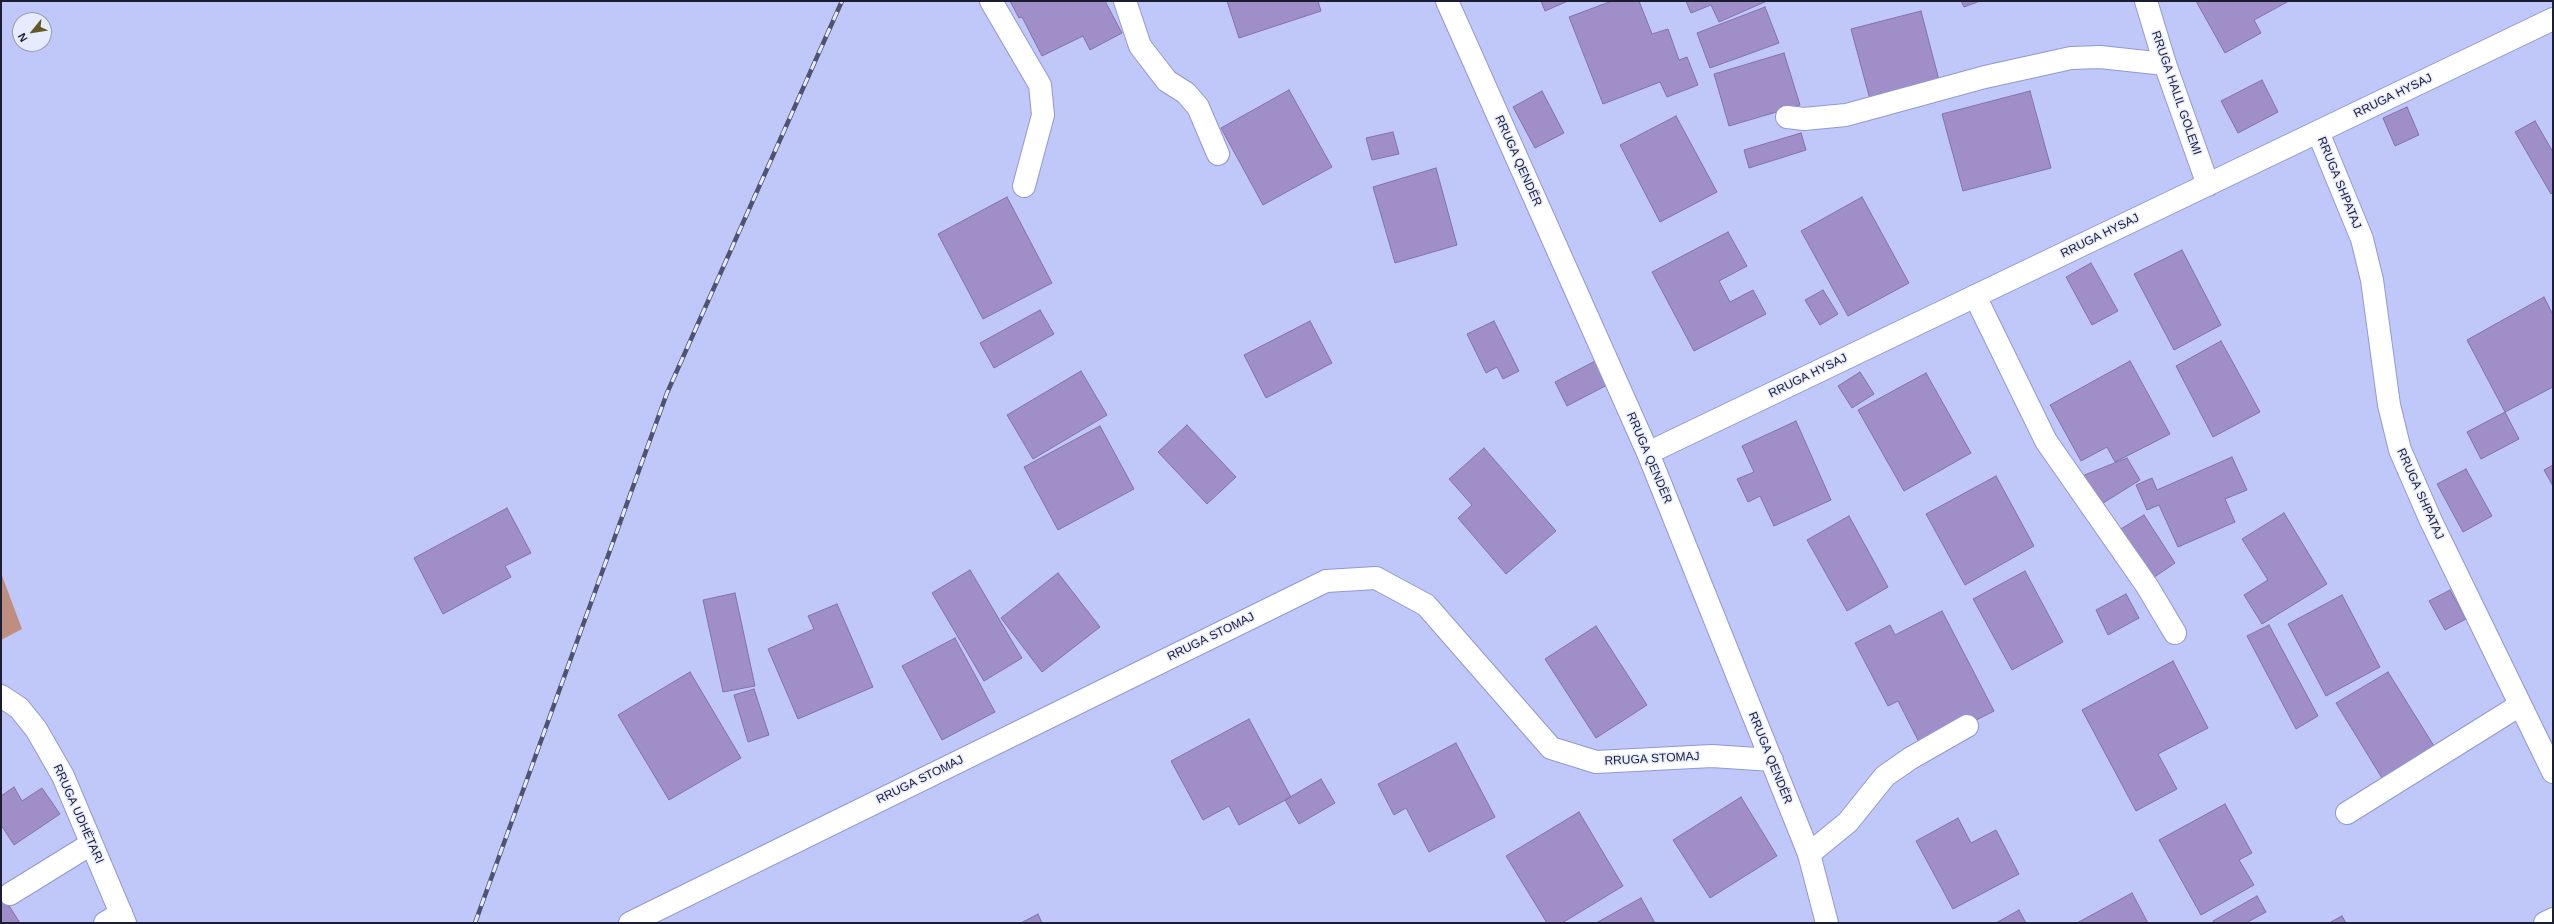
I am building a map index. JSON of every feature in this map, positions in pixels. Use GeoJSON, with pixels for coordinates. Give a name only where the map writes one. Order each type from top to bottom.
{"type":"FeatureCollection","features":[{"type":"Feature","properties":{"kind":"street"},"geometry":{"type":"LineString","coordinates":[[991,1],[1040,85],[1043,115],[1024,186]]}},
{"type":"Feature","properties":{"kind":"street"},"geometry":{"type":"LineString","coordinates":[[1126,1],[1140,46],[1167,82],[1186,93],[1198,107],[1218,154]]}},
{"type":"Feature","properties":{"kind":"street","name":"RRUGA QENDËR"},"geometry":{"type":"LineString","coordinates":[[1447,1],[1648,452],[1809,854],[1823,921]]}},
{"type":"Feature","properties":{"kind":"street","name":"RRUGA HALIL GOLEMI"},"geometry":{"type":"LineString","coordinates":[[2146,1],[2165,64],[2208,185]]}},
{"type":"Feature","properties":{"kind":"street","name":"RRUGA HYSAJ"},"geometry":{"type":"LineString","coordinates":[[1648,452],[2553,19]]}},
{"type":"Feature","properties":{"kind":"street"},"geometry":{"type":"LineString","coordinates":[[1787,118],[1811,119],[1846,114],[1985,77],[2071,58],[2100,57],[2165,64]]}},
{"type":"Feature","properties":{"kind":"street","name":"RRUGA SHPATAJ"},"geometry":{"type":"LineString","coordinates":[[2318,132],[2362,239],[2372,280],[2389,405],[2400,450],[2428,516],[2553,772]]}},
{"type":"Feature","properties":{"kind":"street"},"geometry":{"type":"LineString","coordinates":[[1975,296],[2046,442],[2147,586],[2175,633]]}},
{"type":"Feature","properties":{"kind":"street","name":"RRUGA STOMAJ"},"geometry":{"type":"LineString","coordinates":[[630,923],[1326,581],[1376,578],[1426,605],[1551,748],[1596,762],[1712,756],[1772,760]]}},
{"type":"Feature","properties":{"kind":"street","name":"RRUGA UDHËTARI"},"geometry":{"type":"LineString","coordinates":[[1,696],[19,708],[36,729],[64,776],[91,844],[117,920]]}},
{"type":"Feature","properties":{"kind":"street"},"geometry":{"type":"LineString","coordinates":[[2347,813],[2520,705]]}},
{"type":"Feature","properties":{"kind":"street"},"geometry":{"type":"LineString","coordinates":[[1809,854],[1848,822],[1885,776],[1911,758],[1967,726]]}},
{"type":"Feature","properties":{"kind":"street"},"geometry":{"type":"LineString","coordinates":[[10,894],[91,844]]}},
{"type":"Feature","properties":{"kind":"street"},"geometry":{"type":"LineString","coordinates":[[2545,923],[2553,919]]}},
{"type":"Feature","properties":{"kind":"shaded area"},"geometry":{"type":"Polygon","coordinates":[[[1,573],[22,629],[1,640],[1,573]]]}},
{"type":"Feature","properties":{"kind":"building"},"geometry":{"type":"Polygon","coordinates":[[[1010,1],[1105,1],[1122,33],[1090,50],[1083,36],[1042,56],[1022,17],[1019,18],[1010,1]]]}},
{"type":"Feature","properties":{"kind":"building"},"geometry":{"type":"Polygon","coordinates":[[[1227,1],[1318,1],[1321,11],[1239,38],[1227,1]]]}},
{"type":"Feature","properties":{"kind":"building"},"geometry":{"type":"Polygon","coordinates":[[[1541,1],[1568,1],[1545,11],[1541,1]]]}},
{"type":"Feature","properties":{"kind":"building"},"geometry":{"type":"Polygon","coordinates":[[[1612,1],[1639,1],[1652,34],[1668,29],[1679,60],[1687,57],[1698,85],[1667,97],[1660,82],[1603,104],[1569,17],[1612,1]]]}},
{"type":"Feature","properties":{"kind":"building"},"geometry":{"type":"Polygon","coordinates":[[[1686,1],[1767,1],[1719,22],[1711,5],[1691,13],[1686,1]]]}},
{"type":"Feature","properties":{"kind":"building"},"geometry":{"type":"Polygon","coordinates":[[[1961,1],[1980,1],[1964,7],[1961,1]]]}},
{"type":"Feature","properties":{"kind":"building"},"geometry":{"type":"Polygon","coordinates":[[[2196,1],[2289,1],[2254,20],[2261,33],[2225,53],[2196,1]]]}},
{"type":"Feature","properties":{"kind":"building"},"geometry":{"type":"Polygon","coordinates":[[[1765,7],[1779,43],[1710,68],[1697,33],[1765,7]]]}},
{"type":"Feature","properties":{"kind":"building"},"geometry":{"type":"Polygon","coordinates":[[[1921,11],[1940,84],[1871,103],[1851,29],[1921,11]]]}},
{"type":"Feature","properties":{"kind":"building"},"geometry":{"type":"Polygon","coordinates":[[[1784,53],[1800,105],[1729,126],[1714,74],[1784,53]]]}},
{"type":"Feature","properties":{"kind":"building"},"geometry":{"type":"Polygon","coordinates":[[[2262,80],[2278,112],[2238,133],[2221,101],[2262,80]]]}},
{"type":"Feature","properties":{"kind":"building"},"geometry":{"type":"Polygon","coordinates":[[[1289,90],[1332,167],[1263,205],[1221,128],[1289,90]]]}},
{"type":"Feature","properties":{"kind":"building"},"geometry":{"type":"Polygon","coordinates":[[[1542,91],[1564,133],[1535,148],[1513,107],[1542,91]]]}},
{"type":"Feature","properties":{"kind":"building"},"geometry":{"type":"Polygon","coordinates":[[[2030,91],[2051,168],[1963,191],[1942,114],[2030,91]]]}},
{"type":"Feature","properties":{"kind":"building"},"geometry":{"type":"Polygon","coordinates":[[[2407,107],[2419,135],[2395,146],[2383,118],[2407,107]]]}},
{"type":"Feature","properties":{"kind":"building"},"geometry":{"type":"Polygon","coordinates":[[[1676,116],[1717,192],[1660,222],[1620,145],[1676,116]]]}},
{"type":"Feature","properties":{"kind":"building"},"geometry":{"type":"Polygon","coordinates":[[[2535,121],[2553,152],[2553,192],[2551,194],[2515,132],[2535,121]]]}},
{"type":"Feature","properties":{"kind":"building"},"geometry":{"type":"Polygon","coordinates":[[[1393,132],[1399,154],[1372,160],[1366,138],[1393,132]]]}},
{"type":"Feature","properties":{"kind":"building"},"geometry":{"type":"Polygon","coordinates":[[[1801,133],[1806,150],[1749,168],[1744,150],[1801,133]]]}},
{"type":"Feature","properties":{"kind":"building"},"geometry":{"type":"Polygon","coordinates":[[[1436,168],[1457,245],[1395,263],[1373,187],[1436,168]]]}},
{"type":"Feature","properties":{"kind":"building"},"geometry":{"type":"Polygon","coordinates":[[[1007,197],[1052,283],[983,319],[938,234],[1007,197]]]}},
{"type":"Feature","properties":{"kind":"building"},"geometry":{"type":"Polygon","coordinates":[[[1862,197],[1909,283],[1848,316],[1801,231],[1862,197]]]}},
{"type":"Feature","properties":{"kind":"building"},"geometry":{"type":"Polygon","coordinates":[[[1728,232],[1747,266],[1719,281],[1730,302],[1753,290],[1766,314],[1694,351],[1652,272],[1728,232]]]}},
{"type":"Feature","properties":{"kind":"building"},"geometry":{"type":"Polygon","coordinates":[[[2182,250],[2221,325],[2174,350],[2134,274],[2182,250]]]}},
{"type":"Feature","properties":{"kind":"building"},"geometry":{"type":"Polygon","coordinates":[[[2091,263],[2118,311],[2092,325],[2066,277],[2091,263]]]}},
{"type":"Feature","properties":{"kind":"building"},"geometry":{"type":"Polygon","coordinates":[[[1823,290],[1838,314],[1820,325],[1805,300],[1823,290]]]}},
{"type":"Feature","properties":{"kind":"building"},"geometry":{"type":"Polygon","coordinates":[[[2544,297],[2553,315],[2553,387],[2505,412],[2467,340],[2544,297]]]}},
{"type":"Feature","properties":{"kind":"building"},"geometry":{"type":"Polygon","coordinates":[[[1040,310],[1054,334],[994,368],[980,343],[1040,310]]]}},
{"type":"Feature","properties":{"kind":"building"},"geometry":{"type":"Polygon","coordinates":[[[1310,321],[1332,363],[1266,398],[1244,355],[1310,321]]]}},
{"type":"Feature","properties":{"kind":"building"},"geometry":{"type":"Polygon","coordinates":[[[1494,321],[1519,371],[1503,379],[1497,367],[1486,373],[1467,334],[1494,321]]]}},
{"type":"Feature","properties":{"kind":"building"},"geometry":{"type":"Polygon","coordinates":[[[2221,341],[2260,412],[2213,437],[2176,366],[2221,341]]]}},
{"type":"Feature","properties":{"kind":"building"},"geometry":{"type":"Polygon","coordinates":[[[1597,360],[1609,384],[1567,406],[1555,382],[1597,360]]]}},
{"type":"Feature","properties":{"kind":"building"},"geometry":{"type":"Polygon","coordinates":[[[2130,361],[2170,434],[2115,462],[2107,447],[2081,461],[2050,405],[2130,361]]]}},
{"type":"Feature","properties":{"kind":"building"},"geometry":{"type":"Polygon","coordinates":[[[1081,371],[1107,415],[1033,459],[1007,415],[1081,371]]]}},
{"type":"Feature","properties":{"kind":"building"},"geometry":{"type":"Polygon","coordinates":[[[1860,372],[1874,394],[1852,408],[1838,386],[1860,372]]]}},
{"type":"Feature","properties":{"kind":"building"},"geometry":{"type":"Polygon","coordinates":[[[1926,373],[1971,453],[1904,491],[1858,410],[1926,373]]]}},
{"type":"Feature","properties":{"kind":"building"},"geometry":{"type":"Polygon","coordinates":[[[2505,412],[2519,439],[2481,459],[2467,432],[2505,412]]]}},
{"type":"Feature","properties":{"kind":"building"},"geometry":{"type":"Polygon","coordinates":[[[1796,421],[1831,500],[1774,526],[1760,496],[1748,502],[1737,479],[1754,472],[1742,446],[1796,421]]]}},
{"type":"Feature","properties":{"kind":"building"},"geometry":{"type":"Polygon","coordinates":[[[1187,425],[1236,477],[1207,504],[1158,452],[1187,425]]]}},
{"type":"Feature","properties":{"kind":"building"},"geometry":{"type":"Polygon","coordinates":[[[1100,426],[1134,489],[1058,530],[1024,467],[1100,426]]]}},
{"type":"Feature","properties":{"kind":"building"},"geometry":{"type":"Polygon","coordinates":[[[1484,448],[1556,531],[1506,574],[1458,518],[1472,505],[1449,479],[1484,448]]]}},
{"type":"Feature","properties":{"kind":"building"},"geometry":{"type":"Polygon","coordinates":[[[2232,457],[2247,490],[2225,499],[2235,522],[2178,547],[2159,505],[2147,510],[2136,485],[2152,478],[2157,490],[2232,457]]]}},
{"type":"Feature","properties":{"kind":"building"},"geometry":{"type":"Polygon","coordinates":[[[2127,458],[2140,480],[2100,505],[2082,476],[2127,458]]]}},
{"type":"Feature","properties":{"kind":"building"},"geometry":{"type":"Polygon","coordinates":[[[2553,465],[2553,486],[2544,470],[2553,465]]]}},
{"type":"Feature","properties":{"kind":"building"},"geometry":{"type":"Polygon","coordinates":[[[2466,469],[2492,516],[2463,532],[2437,484],[2466,469]]]}},
{"type":"Feature","properties":{"kind":"building"},"geometry":{"type":"Polygon","coordinates":[[[1996,476],[2034,546],[1965,585],[1926,514],[1996,476]]]}},
{"type":"Feature","properties":{"kind":"building"},"geometry":{"type":"Polygon","coordinates":[[[507,508],[531,553],[505,566],[511,577],[443,614],[414,558],[507,508]]]}},
{"type":"Feature","properties":{"kind":"building"},"geometry":{"type":"Polygon","coordinates":[[[2284,513],[2327,584],[2262,624],[2244,595],[2268,580],[2242,539],[2284,513]]]}},
{"type":"Feature","properties":{"kind":"building"},"geometry":{"type":"Polygon","coordinates":[[[2144,515],[2175,563],[2147,582],[2114,533],[2144,515]]]}},
{"type":"Feature","properties":{"kind":"building"},"geometry":{"type":"Polygon","coordinates":[[[1849,516],[1888,587],[1847,611],[1807,540],[1849,516]]]}},
{"type":"Feature","properties":{"kind":"building"},"geometry":{"type":"Polygon","coordinates":[[[970,570],[1022,658],[984,681],[932,593],[970,570]]]}},
{"type":"Feature","properties":{"kind":"building"},"geometry":{"type":"Polygon","coordinates":[[[2025,571],[2063,642],[2012,670],[1973,599],[2025,571]]]}},
{"type":"Feature","properties":{"kind":"building"},"geometry":{"type":"Polygon","coordinates":[[[1058,573],[1100,627],[1042,672],[1001,618],[1058,573]]]}},
{"type":"Feature","properties":{"kind":"building"},"geometry":{"type":"Polygon","coordinates":[[[2450,590],[2466,619],[2445,630],[2429,601],[2450,590]]]}},
{"type":"Feature","properties":{"kind":"building"},"geometry":{"type":"Polygon","coordinates":[[[735,593],[755,686],[723,692],[703,600],[735,593]]]}},
{"type":"Feature","properties":{"kind":"building"},"geometry":{"type":"Polygon","coordinates":[[[2126,594],[2139,618],[2108,635],[2096,610],[2126,594]]]}},
{"type":"Feature","properties":{"kind":"building"},"geometry":{"type":"Polygon","coordinates":[[[2342,595],[2380,667],[2326,696],[2288,624],[2342,595]]]}},
{"type":"Feature","properties":{"kind":"building"},"geometry":{"type":"Polygon","coordinates":[[[837,604],[873,687],[798,719],[768,649],[814,629],[808,616],[837,604]]]}},
{"type":"Feature","properties":{"kind":"building"},"geometry":{"type":"Polygon","coordinates":[[[1942,611],[1994,711],[1922,748],[1898,701],[1888,706],[1855,643],[1890,625],[1895,635],[1942,611]]]}},
{"type":"Feature","properties":{"kind":"building"},"geometry":{"type":"Polygon","coordinates":[[[2269,625],[2318,716],[2296,729],[2247,636],[2269,625]]]}},
{"type":"Feature","properties":{"kind":"building"},"geometry":{"type":"Polygon","coordinates":[[[1596,626],[1647,705],[1596,738],[1545,659],[1596,626]]]}},
{"type":"Feature","properties":{"kind":"building"},"geometry":{"type":"Polygon","coordinates":[[[955,638],[995,712],[942,740],[902,666],[955,638]]]}},
{"type":"Feature","properties":{"kind":"building"},"geometry":{"type":"Polygon","coordinates":[[[2173,661],[2208,728],[2158,754],[2177,789],[2136,811],[2082,710],[2173,661]]]}},
{"type":"Feature","properties":{"kind":"building"},"geometry":{"type":"Polygon","coordinates":[[[690,672],[741,758],[669,800],[618,715],[690,672]]]}},
{"type":"Feature","properties":{"kind":"building"},"geometry":{"type":"Polygon","coordinates":[[[2388,672],[2434,746],[2382,778],[2336,703],[2388,672]]]}},
{"type":"Feature","properties":{"kind":"building"},"geometry":{"type":"Polygon","coordinates":[[[754,689],[769,735],[748,742],[734,695],[754,689]]]}},
{"type":"Feature","properties":{"kind":"building"},"geometry":{"type":"Polygon","coordinates":[[[1249,719],[1291,797],[1239,825],[1229,806],[1203,820],[1171,761],[1249,719]]]}},
{"type":"Feature","properties":{"kind":"building"},"geometry":{"type":"Polygon","coordinates":[[[1456,743],[1495,817],[1429,852],[1406,808],[1394,815],[1378,784],[1456,743]]]}},
{"type":"Feature","properties":{"kind":"building"},"geometry":{"type":"Polygon","coordinates":[[[1321,779],[1335,803],[1299,824],[1285,800],[1321,779]]]}},
{"type":"Feature","properties":{"kind":"building"},"geometry":{"type":"Polygon","coordinates":[[[14,787],[22,801],[42,788],[60,814],[14,845],[1,825],[1,796],[14,787]]]}},
{"type":"Feature","properties":{"kind":"building"},"geometry":{"type":"Polygon","coordinates":[[[1741,797],[1777,856],[1710,898],[1673,840],[1741,797]]]}},
{"type":"Feature","properties":{"kind":"building"},"geometry":{"type":"Polygon","coordinates":[[[2225,804],[2252,853],[2239,860],[2254,885],[2201,915],[2159,840],[2225,804]]]}},
{"type":"Feature","properties":{"kind":"building"},"geometry":{"type":"Polygon","coordinates":[[[1579,812],[1623,886],[1562,923],[1547,923],[1506,856],[1579,812]]]}},
{"type":"Feature","properties":{"kind":"building"},"geometry":{"type":"Polygon","coordinates":[[[1958,818],[1971,843],[1996,830],[2019,874],[1953,909],[1916,841],[1958,818]]]}},
{"type":"Feature","properties":{"kind":"building"},"geometry":{"type":"Polygon","coordinates":[[[1,893],[20,923],[1,923],[1,893]]]}},
{"type":"Feature","properties":{"kind":"building"},"geometry":{"type":"Polygon","coordinates":[[[2132,893],[2148,923],[2077,923],[2132,893]]]}},
{"type":"Feature","properties":{"kind":"building"},"geometry":{"type":"Polygon","coordinates":[[[2257,896],[2266,912],[2246,923],[2214,923],[2213,921],[2257,896]]]}},
{"type":"Feature","properties":{"kind":"building"},"geometry":{"type":"Polygon","coordinates":[[[1641,898],[1655,923],[1596,923],[1641,898]]]}},
{"type":"Feature","properties":{"kind":"building"},"geometry":{"type":"Polygon","coordinates":[[[2019,910],[2026,923],[1996,923],[2019,910]]]}},
{"type":"Feature","properties":{"kind":"building"},"geometry":{"type":"Polygon","coordinates":[[[1038,914],[1042,923],[1021,923],[1038,914]]]}},
{"type":"Feature","properties":{"kind":"building"},"geometry":{"type":"Polygon","coordinates":[[[2342,916],[2346,923],[2329,923],[2342,916]]]}},
{"type":"Feature","properties":{"kind":"railway"},"geometry":{"type":"LineString","coordinates":[[475,923],[667,393],[842,1]]}}]}
